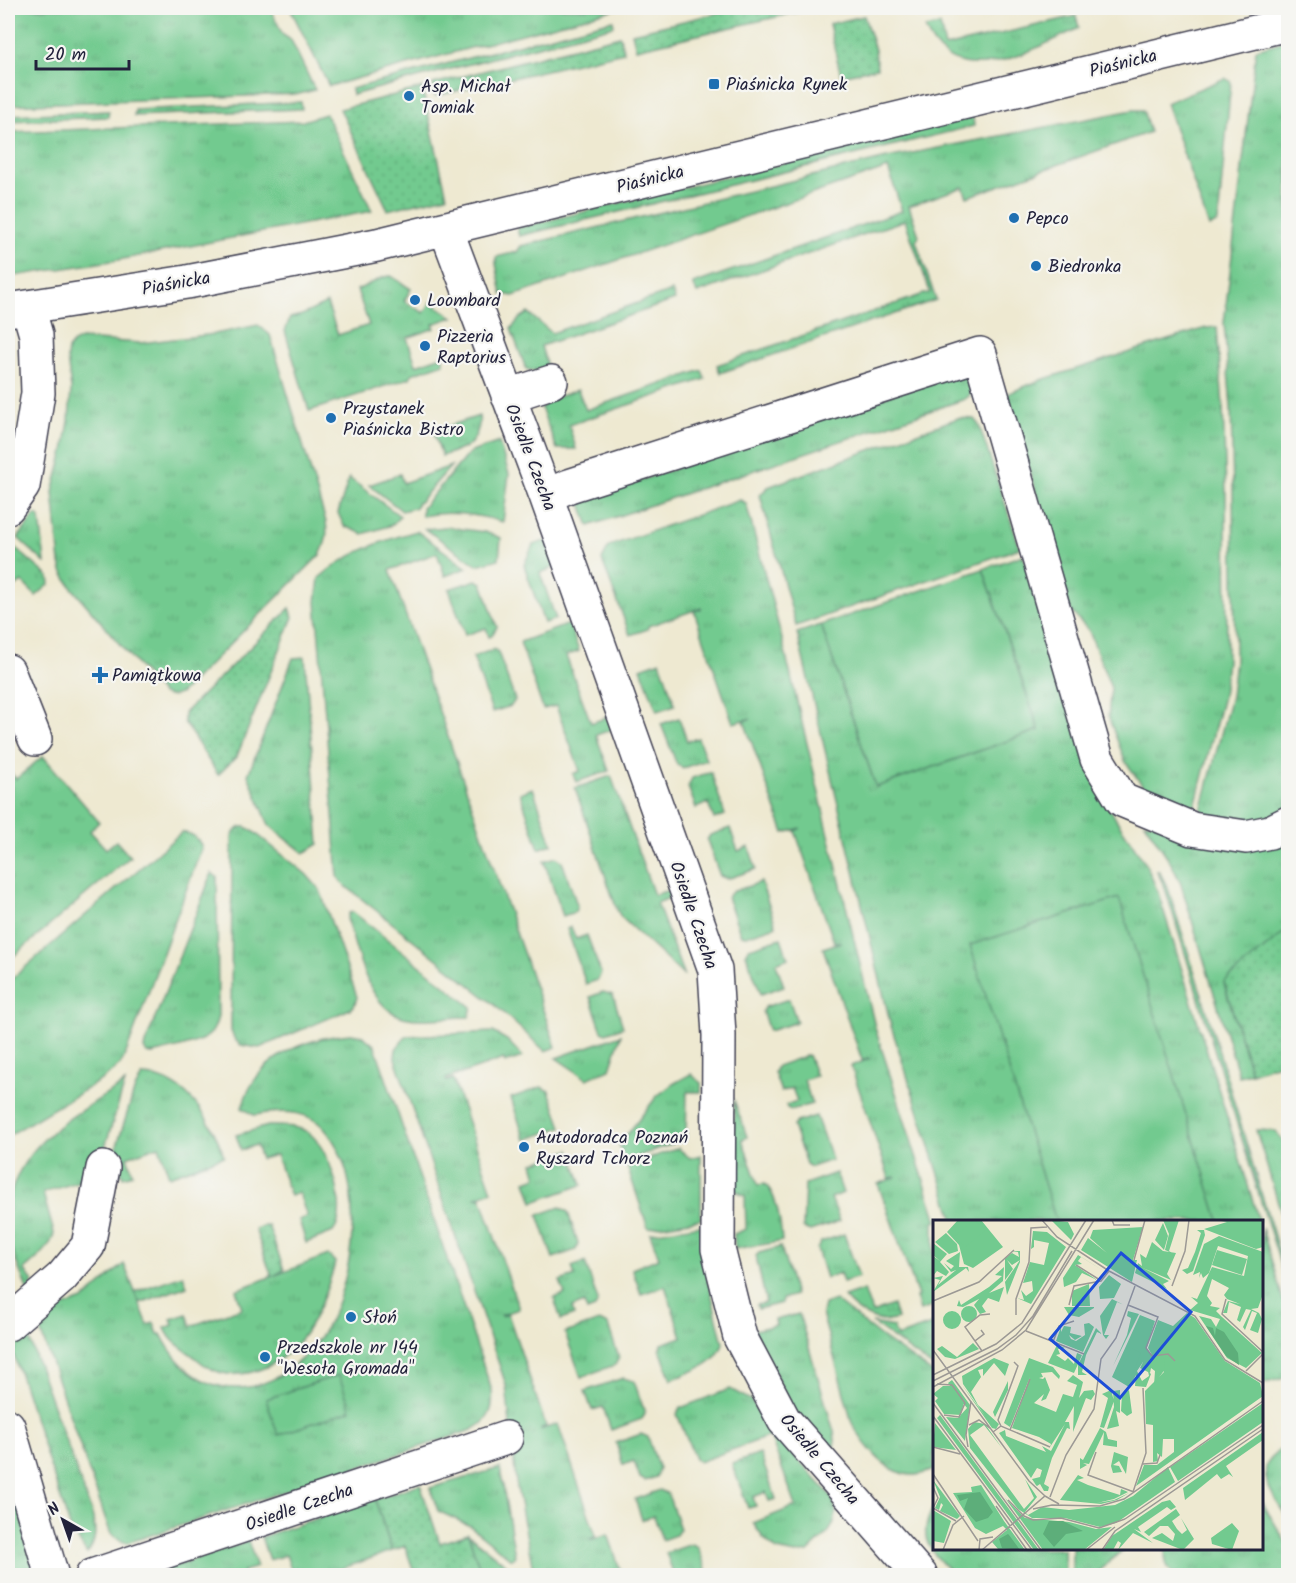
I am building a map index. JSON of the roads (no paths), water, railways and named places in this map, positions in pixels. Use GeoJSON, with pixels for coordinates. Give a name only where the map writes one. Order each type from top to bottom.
{"type":"FeatureCollection","features":[{"type":"Feature","properties":{"kind":"street","name":"Piaśnicka"},"geometry":{"type":"LineString","coordinates":[[18,309],[198,280],[377,245],[1288,24]]}},
{"type":"Feature","properties":{"kind":"street","name":"Osiedle Czecha"},"geometry":{"type":"LineString","coordinates":[[446,229],[546,496],[715,970],[718,1035],[718,1249],[740,1338],[784,1420],[921,1575]]}},
{"type":"Feature","properties":{"kind":"street"},"geometry":{"type":"LineString","coordinates":[[13,494],[38,393],[36,335],[18,309]]}},
{"type":"Feature","properties":{"kind":"street"},"geometry":{"type":"LineString","coordinates":[[546,496],[569,486],[980,354],[1097,759],[1122,800],[1192,828],[1246,837],[1270,832],[1288,823]]}},
{"type":"Feature","properties":{"kind":"street"},"geometry":{"type":"LineString","coordinates":[[508,396],[551,382]]}},
{"type":"Feature","properties":{"kind":"street"},"geometry":{"type":"LineString","coordinates":[[8,671],[35,739]]}},
{"type":"Feature","properties":{"kind":"street"},"geometry":{"type":"LineString","coordinates":[[8,1324],[62,1277],[88,1246],[103,1168]]}},
{"type":"Feature","properties":{"kind":"street"},"geometry":{"type":"LineString","coordinates":[[8,1426],[52,1575]]}},
{"type":"Feature","properties":{"kind":"street","name":"Osiedle Czecha"},"geometry":{"type":"LineString","coordinates":[[92,1575],[129,1565],[506,1438]]}},
{"type":"Feature","properties":{"kind":"place","name":"Piaśnicka Rynek"},"geometry":{"type":"Point","coordinates":[714,84]}},
{"type":"Feature","properties":{"kind":"place","name":"Asp. Michał Tomiak"},"geometry":{"type":"Point","coordinates":[409,96]}},
{"type":"Feature","properties":{"kind":"place","name":"Pepco"},"geometry":{"type":"Point","coordinates":[1014,218]}},
{"type":"Feature","properties":{"kind":"place","name":"Biedronka"},"geometry":{"type":"Point","coordinates":[1036,266]}},
{"type":"Feature","properties":{"kind":"place","name":"Loombard"},"geometry":{"type":"Point","coordinates":[415,300]}},
{"type":"Feature","properties":{"kind":"place","name":"Pizzeria Raptorius"},"geometry":{"type":"Point","coordinates":[425,346]}},
{"type":"Feature","properties":{"kind":"place","name":"Przystanek Piaśnicka Bistro"},"geometry":{"type":"Point","coordinates":[331,418]}},
{"type":"Feature","properties":{"kind":"place","name":"Pamiątkowa"},"geometry":{"type":"Point","coordinates":[100,675]}},
{"type":"Feature","properties":{"kind":"place","name":"Autodoradca Poznań Ryszard Tchorz"},"geometry":{"type":"Point","coordinates":[524,1147]}},
{"type":"Feature","properties":{"kind":"place","name":"Słoń"},"geometry":{"type":"Point","coordinates":[351,1317]}},
{"type":"Feature","properties":{"kind":"place","name":"Przedszkole nr 144 \"Wesoła Gromada\""},"geometry":{"type":"Point","coordinates":[265,1357]}}]}
